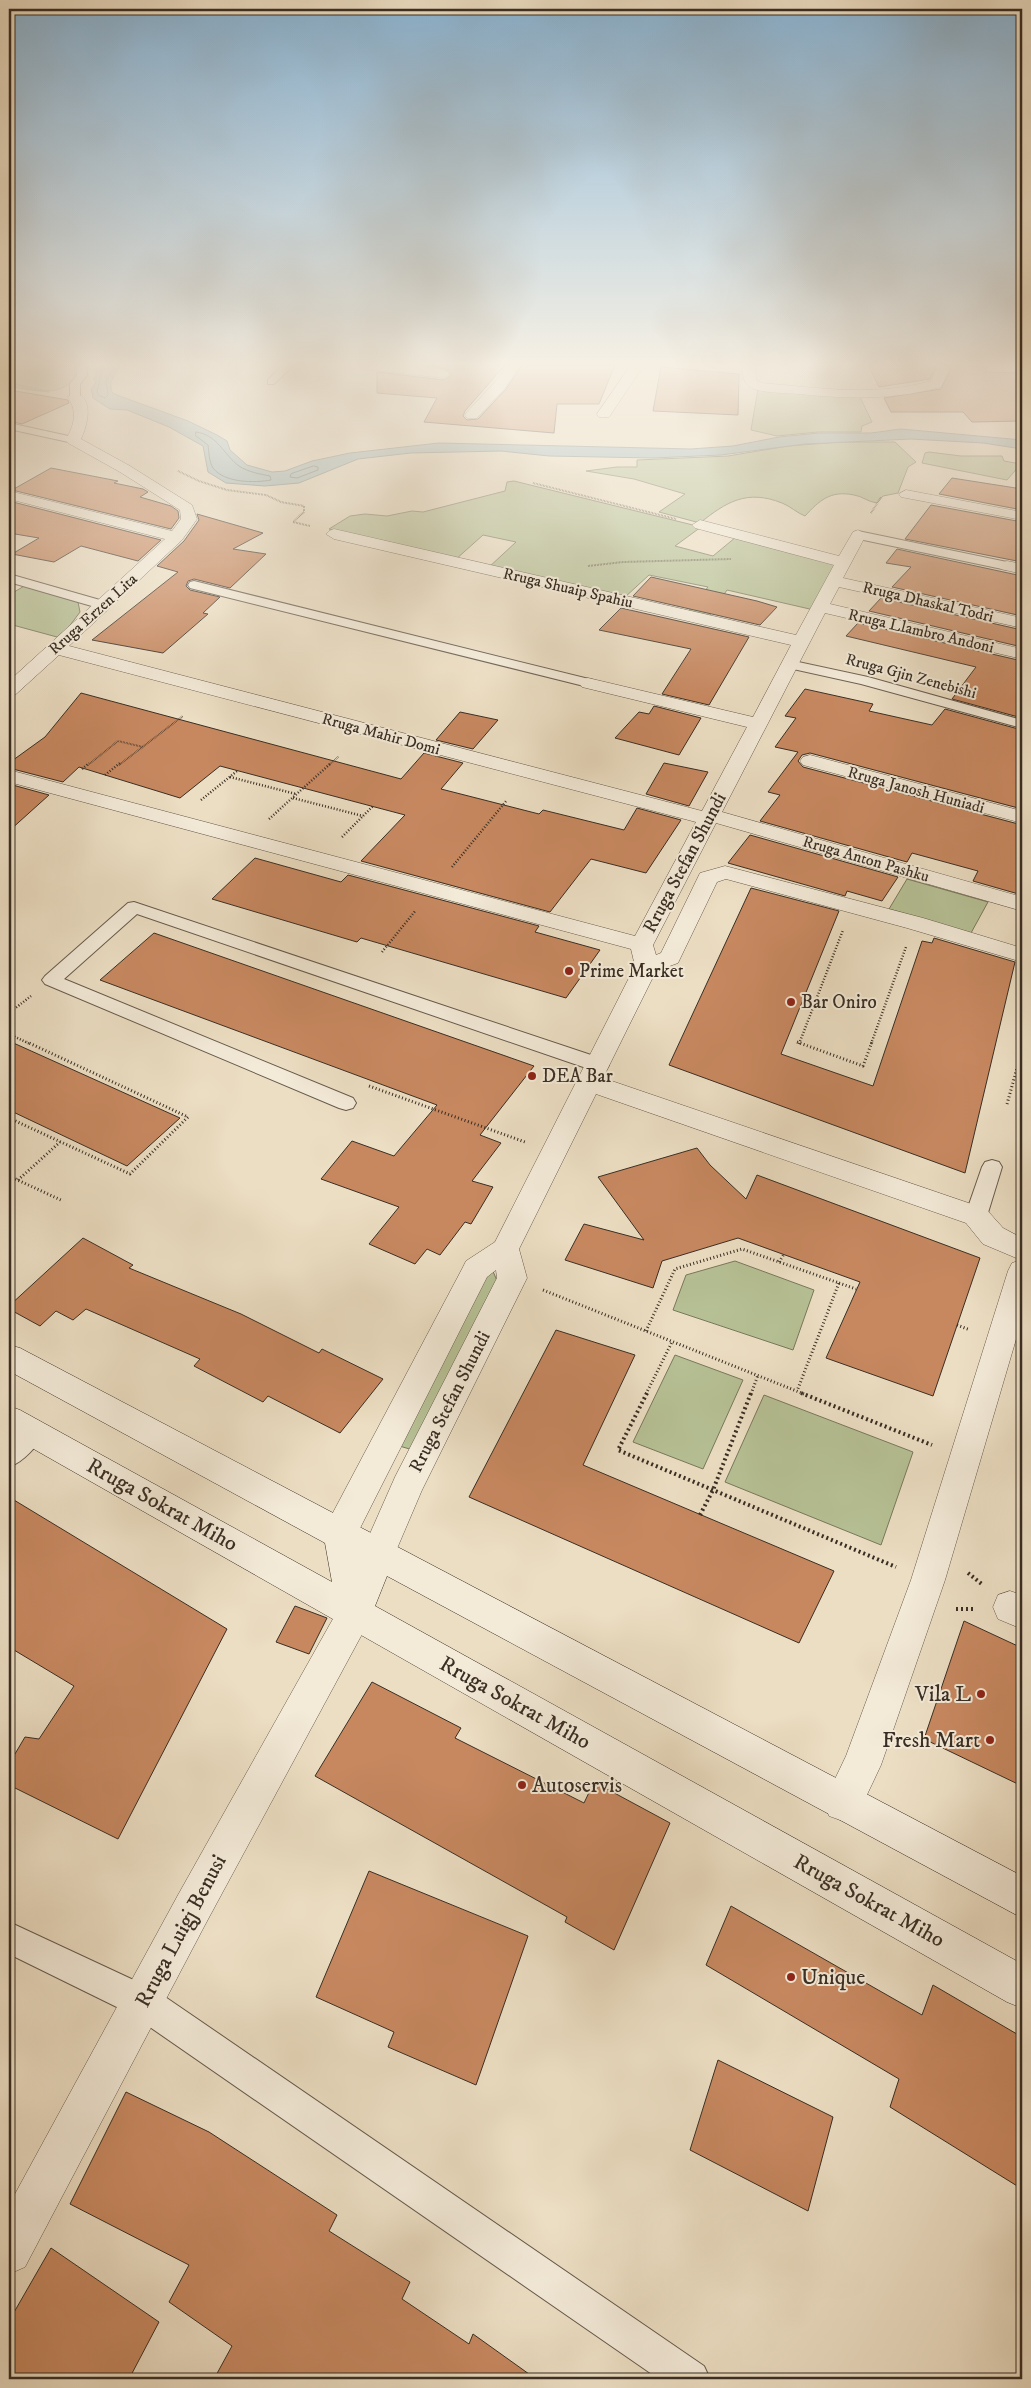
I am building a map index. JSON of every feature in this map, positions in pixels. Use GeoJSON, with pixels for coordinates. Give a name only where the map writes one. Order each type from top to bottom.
{"type":"FeatureCollection","features":[{"type":"Feature","properties":{"kind":"street","name":"Rruga Erzen Lita"},"geometry":{"type":"LineString","coordinates":[[9,691],[176,537],[189,519],[187,508],[137,476]]}},
{"type":"Feature","properties":{"kind":"street"},"geometry":{"type":"LineString","coordinates":[[906,494],[1022,516]]}},
{"type":"Feature","properties":{"kind":"street"},"geometry":{"type":"LineString","coordinates":[[9,496],[176,537]]}},
{"type":"Feature","properties":{"kind":"street"},"geometry":{"type":"LineString","coordinates":[[700,525],[843,562]]}},
{"type":"Feature","properties":{"kind":"street","name":"Rruga Shuaip Spahiu"},"geometry":{"type":"LineString","coordinates":[[334,534],[802,642]]}},
{"type":"Feature","properties":{"kind":"street","name":"Rruga Stefan Shundi"},"geometry":{"type":"LineString","coordinates":[[355,1613],[407,1487],[708,817],[858,535]]}},
{"type":"Feature","properties":{"kind":"street","name":"Rruga Dhaskal Todri"},"geometry":{"type":"LineString","coordinates":[[833,581],[1022,623]]}},
{"type":"Feature","properties":{"kind":"street","name":"Rruga Llambro Andoni"},"geometry":{"type":"LineString","coordinates":[[819,607],[1022,654]]}},
{"type":"Feature","properties":{"kind":"street","name":"Rruga Mahir Domi"},"geometry":{"type":"LineString","coordinates":[[55,648],[708,817]]}},
{"type":"Feature","properties":{"kind":"street"},"geometry":{"type":"LineString","coordinates":[[588,683],[758,724]]}},
{"type":"Feature","properties":{"kind":"street","name":"Rruga Janosh Huniadi"},"geometry":{"type":"LineString","coordinates":[[810,761],[1022,817]]}},
{"type":"Feature","properties":{"kind":"street"},"geometry":{"type":"LineString","coordinates":[[9,776],[319,859],[644,956],[670,958],[708,878],[725,872],[1022,954]]}},
{"type":"Feature","properties":{"kind":"street","name":"Rruga Anton Pashku"},"geometry":{"type":"LineString","coordinates":[[708,817],[1022,904]]}},
{"type":"Feature","properties":{"kind":"street"},"geometry":{"type":"LineString","coordinates":[[594,1074],[976,1216],[992,1236],[1022,1250]]}},
{"type":"Feature","properties":{"kind":"street","name":"Rruga Stefan Shundi"},"geometry":{"type":"LineString","coordinates":[[340,1533],[476,1269],[509,1263]]}},
{"type":"Feature","properties":{"kind":"street"},"geometry":{"type":"LineString","coordinates":[[843,1802],[862,1765],[928,1580],[1022,1271]]}},
{"type":"Feature","properties":{"kind":"street"},"geometry":{"type":"LineString","coordinates":[[9,1357],[1022,1898]]}},
{"type":"Feature","properties":{"kind":"street","name":"Rruga Sokrat Miho"},"geometry":{"type":"LineString","coordinates":[[16,1435],[355,1613],[1022,1987]]}},
{"type":"Feature","properties":{"kind":"street"},"geometry":{"type":"LineString","coordinates":[[340,1533],[355,1613]]}},
{"type":"Feature","properties":{"kind":"street","name":"Rruga Luigj Benusi"},"geometry":{"type":"LineString","coordinates":[[9,2251],[355,1613]]}},
{"type":"Feature","properties":{"kind":"lane"},"geometry":{"type":"LineString","coordinates":[[858,535],[1015,568]]}},
{"type":"Feature","properties":{"kind":"lane"},"geometry":{"type":"LineString","coordinates":[[9,578],[102,605]]}},
{"type":"Feature","properties":{"kind":"lane"},"geometry":{"type":"LineString","coordinates":[[194,585],[588,683]]}},
{"type":"Feature","properties":{"kind":"lane","name":"Rruga Gjin Zenebishi"},"geometry":{"type":"LineString","coordinates":[[790,664],[863,680],[1022,724]]}},
{"type":"Feature","properties":{"kind":"lane"},"geometry":{"type":"LineString","coordinates":[[346,1103],[52,980],[134,907],[594,1074]]}},
{"type":"Feature","properties":{"kind":"lane"},"geometry":{"type":"LineString","coordinates":[[976,1216],[992,1167]]}},
{"type":"Feature","properties":{"kind":"lane"},"geometry":{"type":"LineString","coordinates":[[9,1938],[143,2002],[691,2379]]}},
{"type":"Feature","properties":{"kind":"path"},"geometry":{"type":"LineString","coordinates":[[191,476],[199,481],[227,490],[266,495],[281,502],[304,506],[304,512],[293,522],[326,530],[334,534]]}},
{"type":"Feature","properties":{"kind":"path"},"geometry":{"type":"LineString","coordinates":[[534,483],[700,525]]}},
{"type":"Feature","properties":{"kind":"path"},"geometry":{"type":"LineString","coordinates":[[858,535],[882,496],[898,493],[906,494]]}},
{"type":"Feature","properties":{"kind":"path"},"geometry":{"type":"LineString","coordinates":[[584,566],[619,562],[686,562],[738,558]]}},
{"type":"Feature","properties":{"kind":"path"},"geometry":{"type":"LineString","coordinates":[[78,795],[183,716]]}},
{"type":"Feature","properties":{"kind":"path"},"geometry":{"type":"LineString","coordinates":[[56,789],[118,741],[143,747]]}},
{"type":"Feature","properties":{"kind":"path"},"geometry":{"type":"LineString","coordinates":[[246,840],[339,756]]}},
{"type":"Feature","properties":{"kind":"path"},"geometry":{"type":"LineString","coordinates":[[176,821],[237,771]]}},
{"type":"Feature","properties":{"kind":"path"},"geometry":{"type":"LineString","coordinates":[[229,777],[296,794]]}},
{"type":"Feature","properties":{"kind":"path"},"geometry":{"type":"LineString","coordinates":[[292,798],[363,816]]}},
{"type":"Feature","properties":{"kind":"path"},"geometry":{"type":"LineString","coordinates":[[319,859],[373,806]]}},
{"type":"Feature","properties":{"kind":"path"},"geometry":{"type":"LineString","coordinates":[[853,906],[797,1043],[863,1066],[915,923]]}},
{"type":"Feature","properties":{"kind":"path"},"geometry":{"type":"LineString","coordinates":[[9,1034],[188,1117],[130,1174],[9,1118]]}},
{"type":"Feature","properties":{"kind":"path"},"geometry":{"type":"LineString","coordinates":[[1007,1104],[1022,1050]]}},
{"type":"Feature","properties":{"kind":"path"},"geometry":{"type":"LineString","coordinates":[[346,1103],[364,1084],[504,1135]]}},
{"type":"Feature","properties":{"kind":"path"},"geometry":{"type":"LineString","coordinates":[[18,1180],[60,1142]]}},
{"type":"Feature","properties":{"kind":"path"},"geometry":{"type":"LineString","coordinates":[[9,1176],[63,1201]]}},
{"type":"Feature","properties":{"kind":"path"},"geometry":{"type":"LineString","coordinates":[[646,1331],[675,1269],[742,1249],[856,1289]]}},
{"type":"Feature","properties":{"kind":"path"},"geometry":{"type":"LineString","coordinates":[[779,1262],[784,1254]]}},
{"type":"Feature","properties":{"kind":"path"},"geometry":{"type":"LineString","coordinates":[[509,1263],[646,1331],[966,1458]]}},
{"type":"Feature","properties":{"kind":"path"},"geometry":{"type":"LineString","coordinates":[[797,1391],[839,1283]]}},
{"type":"Feature","properties":{"kind":"path"},"geometry":{"type":"LineString","coordinates":[[957,1325],[968,1329]]}},
{"type":"Feature","properties":{"kind":"path"},"geometry":{"type":"LineString","coordinates":[[672,1342],[618,1450],[928,1580]]}},
{"type":"Feature","properties":{"kind":"path"},"geometry":{"type":"LineString","coordinates":[[700,1515],[713,1490],[758,1376]]}},
{"type":"Feature","properties":{"kind":"green space"},"geometry":{"type":"Polygon","coordinates":[[[619,476],[904,476],[898,493],[883,496],[877,503],[846,494],[832,495],[820,501],[805,516],[785,504],[758,497],[748,498],[728,504],[700,523],[659,512],[685,494],[619,476]]]}},
{"type":"Feature","properties":{"kind":"green space"},"geometry":{"type":"Polygon","coordinates":[[[989,476],[1010,476],[1007,480],[989,476]]]}},
{"type":"Feature","properties":{"kind":"green space"},"geometry":{"type":"Polygon","coordinates":[[[514,481],[701,527],[675,546],[713,556],[736,537],[829,560],[836,566],[814,610],[727,590],[708,618],[687,613],[708,587],[649,575],[624,598],[488,568],[516,542],[483,535],[455,560],[329,529],[350,516],[365,514],[387,516],[412,511],[423,512],[505,491],[507,482],[514,481]]]}},
{"type":"Feature","properties":{"kind":"green space"},"geometry":{"type":"Polygon","coordinates":[[[26,585],[78,602],[80,612],[68,628],[57,637],[9,624],[9,595],[26,585]]]}},
{"type":"Feature","properties":{"kind":"green space"},"geometry":{"type":"Polygon","coordinates":[[[907,879],[988,902],[971,933],[889,909],[907,879]]]}},
{"type":"Feature","properties":{"kind":"green space"},"geometry":{"type":"Polygon","coordinates":[[[735,1261],[814,1290],[793,1350],[673,1310],[686,1275],[735,1261]]]}},
{"type":"Feature","properties":{"kind":"green space"},"geometry":{"type":"Polygon","coordinates":[[[492,1269],[498,1283],[413,1450],[396,1445],[482,1279],[492,1269]]]}},
{"type":"Feature","properties":{"kind":"green space"},"geometry":{"type":"Polygon","coordinates":[[[675,1355],[743,1380],[703,1469],[633,1442],[675,1355]]]}},
{"type":"Feature","properties":{"kind":"green space"},"geometry":{"type":"Polygon","coordinates":[[[764,1395],[913,1452],[881,1545],[725,1482],[764,1395]]]}},
{"type":"Feature","properties":{"kind":"water"},"geometry":{"type":"Polygon","coordinates":[[[215,476],[315,476],[299,483],[265,486],[226,483],[215,476]]]}},
{"type":"Feature","properties":{"kind":"building"},"geometry":{"type":"Polygon","coordinates":[[[36,476],[94,476],[143,489],[148,492],[140,497],[171,506],[178,511],[179,518],[171,529],[12,490],[36,476]]]}},
{"type":"Feature","properties":{"kind":"building"},"geometry":{"type":"Polygon","coordinates":[[[952,478],[1022,489],[1022,510],[939,494],[952,478]]]}},
{"type":"Feature","properties":{"kind":"building"},"geometry":{"type":"Polygon","coordinates":[[[9,501],[161,540],[138,561],[81,546],[54,562],[12,554],[39,538],[9,533],[9,501]]]}},
{"type":"Feature","properties":{"kind":"building"},"geometry":{"type":"Polygon","coordinates":[[[931,505],[1022,522],[1022,562],[905,539],[931,505]]]}},
{"type":"Feature","properties":{"kind":"building"},"geometry":{"type":"Polygon","coordinates":[[[197,514],[263,533],[233,549],[266,554],[230,588],[194,579],[188,581],[186,586],[190,590],[220,597],[203,613],[208,614],[163,653],[92,640],[178,572],[157,566],[184,541],[199,520],[197,514]]]}},
{"type":"Feature","properties":{"kind":"building"},"geometry":{"type":"Polygon","coordinates":[[[897,549],[1022,576],[1022,616],[892,587],[911,567],[886,563],[897,549]]]}},
{"type":"Feature","properties":{"kind":"building"},"geometry":{"type":"Polygon","coordinates":[[[651,577],[777,607],[760,625],[633,596],[651,577]]]}},
{"type":"Feature","properties":{"kind":"building"},"geometry":{"type":"Polygon","coordinates":[[[881,598],[1022,630],[1022,647],[869,611],[881,598]]]}},
{"type":"Feature","properties":{"kind":"building"},"geometry":{"type":"Polygon","coordinates":[[[621,608],[749,637],[709,705],[662,694],[691,649],[599,630],[621,608]]]}},
{"type":"Feature","properties":{"kind":"building"},"geometry":{"type":"Polygon","coordinates":[[[858,623],[1022,661],[1022,718],[952,699],[976,667],[846,636],[858,623]]]}},
{"type":"Feature","properties":{"kind":"building"},"geometry":{"type":"Polygon","coordinates":[[[805,689],[873,704],[869,711],[932,725],[945,709],[1022,730],[1022,809],[810,753],[802,755],[798,761],[803,767],[1022,825],[1022,895],[973,881],[978,871],[912,853],[907,862],[760,821],[780,795],[768,792],[798,752],[775,747],[796,718],[785,716],[805,689]]]}},
{"type":"Feature","properties":{"kind":"building"},"geometry":{"type":"Polygon","coordinates":[[[81,693],[401,779],[424,753],[463,763],[441,789],[539,814],[543,810],[624,830],[637,808],[681,820],[646,873],[591,859],[550,912],[361,861],[405,815],[220,766],[180,798],[79,767],[63,782],[9,768],[9,763],[45,737],[81,693]]]}},
{"type":"Feature","properties":{"kind":"building"},"geometry":{"type":"Polygon","coordinates":[[[654,706],[701,718],[679,755],[615,738],[639,712],[649,714],[654,706]]]}},
{"type":"Feature","properties":{"kind":"building"},"geometry":{"type":"Polygon","coordinates":[[[460,712],[498,720],[473,749],[436,740],[460,712]]]}},
{"type":"Feature","properties":{"kind":"building"},"geometry":{"type":"Polygon","coordinates":[[[664,763],[708,772],[689,806],[646,794],[664,763]]]}},
{"type":"Feature","properties":{"kind":"building"},"geometry":{"type":"Polygon","coordinates":[[[9,784],[49,795],[9,831],[9,784]]]}},
{"type":"Feature","properties":{"kind":"building"},"geometry":{"type":"Polygon","coordinates":[[[750,835],[898,877],[882,901],[847,891],[845,896],[728,863],[750,835]]]}},
{"type":"Feature","properties":{"kind":"building"},"geometry":{"type":"Polygon","coordinates":[[[255,858],[341,882],[348,875],[539,926],[535,932],[600,950],[566,998],[361,938],[357,942],[212,899],[255,858]]]}},
{"type":"Feature","properties":{"kind":"building"},"geometry":{"type":"Polygon","coordinates":[[[751,888],[839,911],[781,1054],[873,1086],[922,941],[932,943],[934,938],[1015,962],[965,1173],[669,1065],[751,888]]]}},
{"type":"Feature","properties":{"kind":"building"},"geometry":{"type":"Polygon","coordinates":[[[154,933],[534,1066],[480,1135],[501,1143],[472,1181],[493,1187],[471,1224],[465,1222],[440,1255],[427,1249],[415,1264],[369,1244],[399,1207],[321,1179],[352,1141],[394,1156],[437,1105],[100,980],[154,933]]]}},
{"type":"Feature","properties":{"kind":"building"},"geometry":{"type":"Polygon","coordinates":[[[9,1041],[180,1118],[127,1166],[9,1110],[9,1041]]]}},
{"type":"Feature","properties":{"kind":"building"},"geometry":{"type":"Polygon","coordinates":[[[697,1148],[710,1165],[746,1199],[757,1175],[980,1258],[933,1396],[826,1358],[860,1282],[738,1238],[662,1261],[653,1288],[565,1260],[584,1224],[644,1240],[598,1177],[697,1148]]]}},
{"type":"Feature","properties":{"kind":"building"},"geometry":{"type":"Polygon","coordinates":[[[83,1238],[133,1265],[129,1268],[241,1314],[319,1353],[322,1349],[383,1379],[340,1433],[268,1396],[263,1402],[194,1366],[200,1359],[86,1309],[73,1320],[56,1311],[40,1326],[9,1309],[9,1306],[83,1238]]]}},
{"type":"Feature","properties":{"kind":"building"},"geometry":{"type":"Polygon","coordinates":[[[556,1330],[635,1355],[583,1465],[834,1571],[799,1643],[469,1497],[556,1330]]]}},
{"type":"Feature","properties":{"kind":"building"},"geometry":{"type":"Polygon","coordinates":[[[9,1497],[227,1629],[118,1839],[9,1785],[9,1764],[25,1737],[39,1739],[74,1686],[9,1647],[9,1497]]]}},
{"type":"Feature","properties":{"kind":"building"},"geometry":{"type":"Polygon","coordinates":[[[295,1606],[327,1618],[309,1654],[276,1642],[295,1606]]]}},
{"type":"Feature","properties":{"kind":"building","name":"Vila L"},"geometry":{"type":"Polygon","coordinates":[[[964,1621],[1022,1648],[1022,1786],[924,1739],[964,1621]]]}},
{"type":"Feature","properties":{"kind":"building"},"geometry":{"type":"Polygon","coordinates":[[[372,1682],[461,1728],[455,1738],[584,1803],[594,1782],[670,1823],[614,1950],[565,1922],[567,1917],[315,1776],[372,1682]]]}},
{"type":"Feature","properties":{"kind":"building"},"geometry":{"type":"Polygon","coordinates":[[[369,1871],[528,1936],[476,2085],[388,2047],[394,2032],[316,1997],[369,1871]]]}},
{"type":"Feature","properties":{"kind":"building"},"geometry":{"type":"Polygon","coordinates":[[[731,1906],[922,2015],[933,1985],[1022,2037],[1022,2189],[890,2107],[899,2079],[706,1965],[731,1906]]]}},
{"type":"Feature","properties":{"kind":"building"},"geometry":{"type":"Polygon","coordinates":[[[718,2060],[833,2117],[808,2211],[690,2150],[718,2060]]]}},
{"type":"Feature","properties":{"kind":"building"},"geometry":{"type":"Polygon","coordinates":[[[126,2092],[209,2132],[337,2215],[329,2231],[410,2282],[402,2299],[469,2344],[473,2334],[536,2379],[214,2379],[232,2346],[169,2302],[189,2265],[70,2204],[126,2092]]]}},
{"type":"Feature","properties":{"kind":"building"},"geometry":{"type":"Polygon","coordinates":[[[51,2248],[159,2322],[129,2379],[9,2379],[9,2321],[51,2248]]]}},
{"type":"Feature","properties":{"kind":"place","name":"Prime Market"},"geometry":{"type":"Point","coordinates":[569,971]}},
{"type":"Feature","properties":{"kind":"place","name":"Bar Oniro"},"geometry":{"type":"Point","coordinates":[791,1002]}},
{"type":"Feature","properties":{"kind":"place","name":"DEA Bar"},"geometry":{"type":"Point","coordinates":[532,1076]}},
{"type":"Feature","properties":{"kind":"place","name":"Vila L"},"geometry":{"type":"Point","coordinates":[981,1694]}},
{"type":"Feature","properties":{"kind":"place","name":"Fresh Mart"},"geometry":{"type":"Point","coordinates":[990,1740]}},
{"type":"Feature","properties":{"kind":"place","name":"Autoservis"},"geometry":{"type":"Point","coordinates":[522,1785]}},
{"type":"Feature","properties":{"kind":"place","name":"Unique"},"geometry":{"type":"Point","coordinates":[791,1977]}}]}
